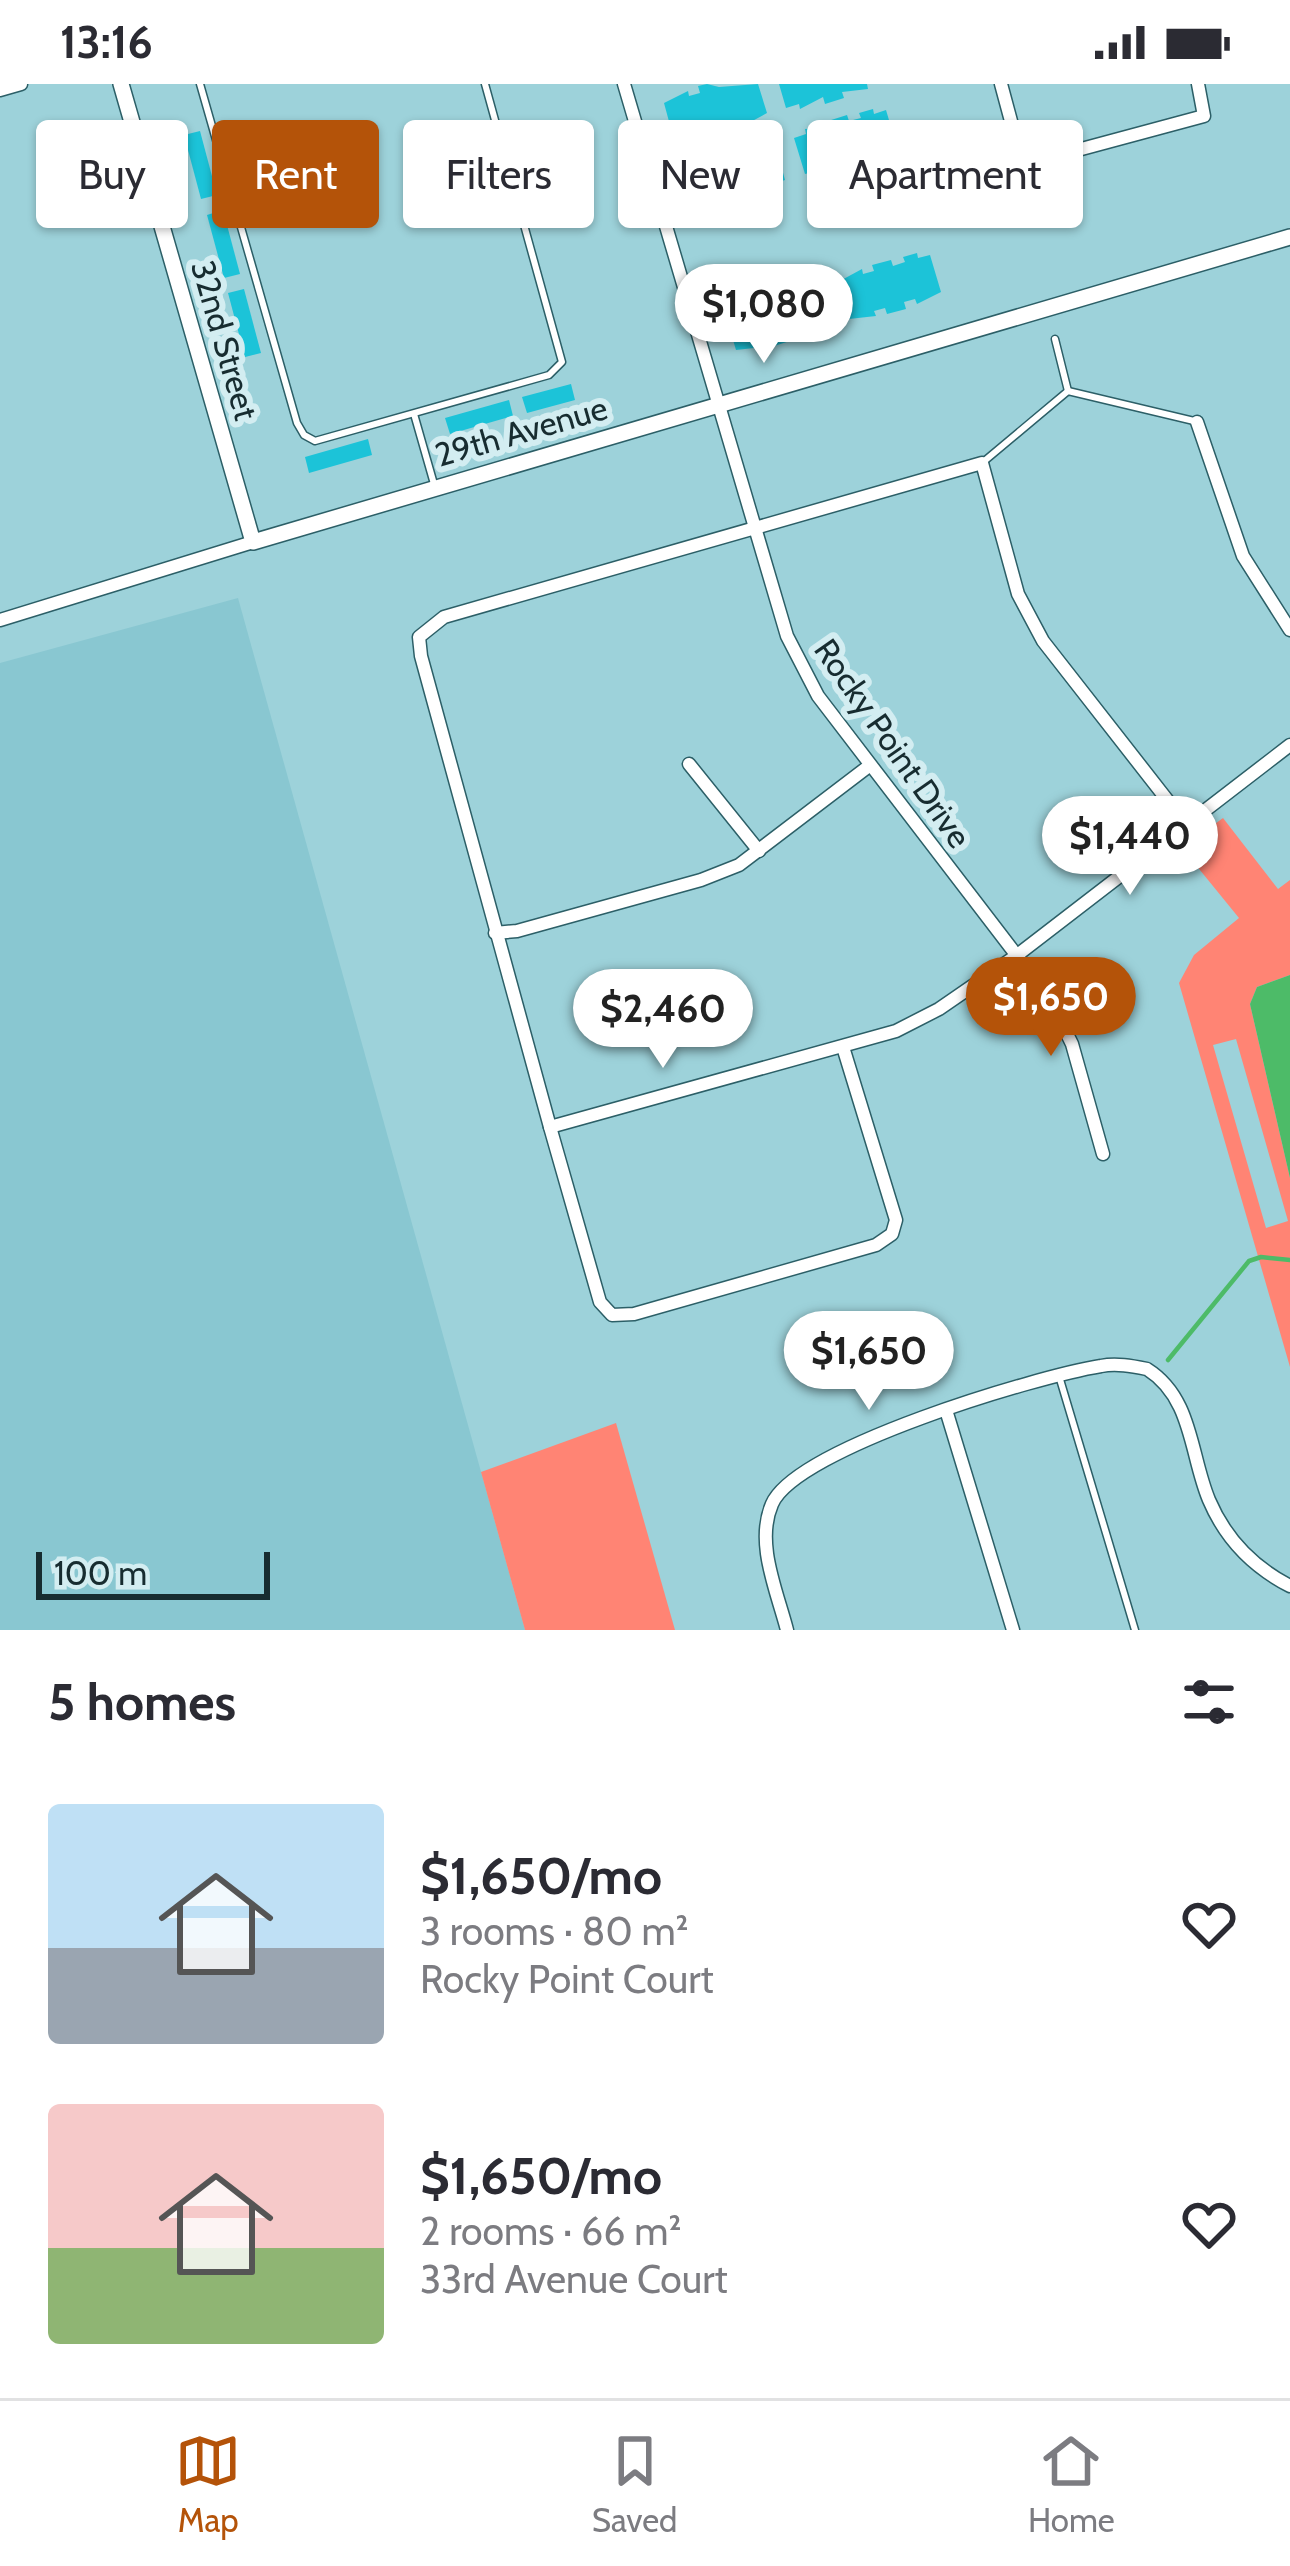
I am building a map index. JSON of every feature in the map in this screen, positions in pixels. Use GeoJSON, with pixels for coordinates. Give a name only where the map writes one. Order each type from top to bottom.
{"type":"FeatureCollection","features":[{"type":"Feature","properties":{"kind":"street"},"geometry":{"type":"LineString","coordinates":[[0,90],[21,84]]}},
{"type":"Feature","properties":{"kind":"street","name":"32nd Street"},"geometry":{"type":"LineString","coordinates":[[121,84],[253,542]]}},
{"type":"Feature","properties":{"kind":"street","name":"Rocky Point Drive"},"geometry":{"type":"LineString","coordinates":[[624,84],[753,529],[801,668],[869,766],[1064,1022],[1102,1154]]}},
{"type":"Feature","properties":{"kind":"street"},"geometry":{"type":"LineString","coordinates":[[1001,84],[1015,136],[1026,154],[1048,158],[1204,116],[1198,84]]}},
{"type":"Feature","properties":{"kind":"street","name":"29th Avenue"},"geometry":{"type":"LineString","coordinates":[[253,542],[1290,237]]}},
{"type":"Feature","properties":{"kind":"street"},"geometry":{"type":"LineString","coordinates":[[1197,422],[1244,556],[1290,630]]}},
{"type":"Feature","properties":{"kind":"street"},"geometry":{"type":"LineString","coordinates":[[843,1047],[896,1220],[892,1234],[876,1245],[634,1314],[612,1315],[600,1302],[550,1127],[419,637],[444,616],[982,463],[1018,594],[1036,628],[1186,824]]}},
{"type":"Feature","properties":{"kind":"street"},"geometry":{"type":"LineString","coordinates":[[0,620],[253,542]]}},
{"type":"Feature","properties":{"kind":"street"},"geometry":{"type":"LineString","coordinates":[[550,1127],[896,1031],[939,1009],[1016,956],[1290,745]]}},
{"type":"Feature","properties":{"kind":"street"},"geometry":{"type":"LineString","coordinates":[[689,764],[759,851]]}},
{"type":"Feature","properties":{"kind":"street"},"geometry":{"type":"LineString","coordinates":[[495,933],[701,880],[739,865],[869,766]]}},
{"type":"Feature","properties":{"kind":"street"},"geometry":{"type":"LineString","coordinates":[[788,1630],[765,1545],[770,1508],[778,1491],[794,1476],[897,1426],[1104,1365],[1147,1369],[1181,1406],[1210,1501],[1244,1556],[1290,1586]]}},
{"type":"Feature","properties":{"kind":"street"},"geometry":{"type":"LineString","coordinates":[[946,1410],[1013,1630]]}},
{"type":"Feature","properties":{"kind":"lane"},"geometry":{"type":"LineString","coordinates":[[200,84],[297,423],[304,435],[323,440],[549,374],[562,362],[485,84]]}},
{"type":"Feature","properties":{"kind":"lane"},"geometry":{"type":"LineString","coordinates":[[1055,339],[1068,391]]}},
{"type":"Feature","properties":{"kind":"lane"},"geometry":{"type":"LineString","coordinates":[[1068,391],[1197,422]]}},
{"type":"Feature","properties":{"kind":"lane"},"geometry":{"type":"LineString","coordinates":[[982,463],[1068,391]]}},
{"type":"Feature","properties":{"kind":"lane"},"geometry":{"type":"LineString","coordinates":[[414,414],[435,487]]}},
{"type":"Feature","properties":{"kind":"lane"},"geometry":{"type":"LineString","coordinates":[[1060,1376],[1135,1630]]}},
{"type":"Feature","properties":{"kind":"shaded area"},"geometry":{"type":"Polygon","coordinates":[[[238,598],[525,1630],[0,1630],[0,663],[238,598]]]}},
{"type":"Feature","properties":{"kind":"shaded area"},"geometry":{"type":"Polygon","coordinates":[[[1223,818],[1278,889],[1290,880],[1290,975],[1257,987],[1250,1004],[1290,1178],[1290,1367],[1179,983],[1194,955],[1239,918],[1182,848],[1223,818]],[[1236,1039],[1213,1045],[1266,1228],[1288,1221],[1236,1039]]]}},
{"type":"Feature","properties":{"kind":"shaded area"},"geometry":{"type":"Polygon","coordinates":[[[1290,975],[1290,1178],[1250,1004],[1257,987],[1290,975]]]}},
{"type":"Feature","properties":{"kind":"shaded area"},"geometry":{"type":"Polygon","coordinates":[[[616,1423],[675,1630],[525,1630],[481,1472],[616,1423]]]}},
{"type":"Feature","properties":{"kind":"building"},"geometry":{"type":"Polygon","coordinates":[[[758,84],[767,113],[754,120],[669,120],[664,103],[688,91],[689,96],[700,93],[698,86],[758,84]]]}},
{"type":"Feature","properties":{"kind":"building"},"geometry":{"type":"Polygon","coordinates":[[[779,84],[867,84],[868,89],[842,92],[844,98],[825,104],[823,97],[800,109],[799,104],[786,108],[779,84]]]}},
{"type":"Feature","properties":{"kind":"building"},"geometry":{"type":"Polygon","coordinates":[[[886,110],[889,120],[853,120],[861,118],[859,113],[886,110]]]}},
{"type":"Feature","properties":{"kind":"building"},"geometry":{"type":"Polygon","coordinates":[[[807,129],[805,174],[794,138],[806,134],[807,129]]]}},
{"type":"Feature","properties":{"kind":"building"},"geometry":{"type":"Polygon","coordinates":[[[200,131],[212,176],[212,196],[201,199],[188,134],[200,131]]]}},
{"type":"Feature","properties":{"kind":"building"},"geometry":{"type":"Polygon","coordinates":[[[212,213],[212,228],[228,228],[240,274],[224,278],[207,215],[212,213]]]}},
{"type":"Feature","properties":{"kind":"building"},"geometry":{"type":"Polygon","coordinates":[[[917,253],[918,258],[930,255],[941,292],[917,304],[915,299],[904,302],[906,309],[887,314],[885,308],[874,311],[876,316],[849,319],[838,282],[862,269],[863,274],[874,271],[872,265],[905,262],[903,257],[917,253]]]}},
{"type":"Feature","properties":{"kind":"building"},"geometry":{"type":"Polygon","coordinates":[[[804,285],[806,290],[818,286],[829,323],[817,326],[818,332],[791,334],[793,340],[774,346],[772,339],[762,343],[763,347],[736,350],[725,313],[737,310],[736,305],[749,301],[751,306],[761,303],[760,297],[779,291],[781,297],[804,285]]]}},
{"type":"Feature","properties":{"kind":"building"},"geometry":{"type":"Polygon","coordinates":[[[244,289],[261,353],[245,357],[228,293],[244,289]]]}},
{"type":"Feature","properties":{"kind":"building"},"geometry":{"type":"Polygon","coordinates":[[[571,384],[575,400],[527,413],[522,397],[571,384]]]}},
{"type":"Feature","properties":{"kind":"building"},"geometry":{"type":"Polygon","coordinates":[[[509,400],[513,416],[450,434],[445,418],[509,400]]]}},
{"type":"Feature","properties":{"kind":"building"},"geometry":{"type":"Polygon","coordinates":[[[368,439],[372,455],[309,473],[305,457],[368,439]]]}},
{"type":"Feature","properties":{"kind":"waterway"},"geometry":{"type":"LineString","coordinates":[[1168,1360],[1249,1261],[1261,1257],[1290,1260]]}}]}
